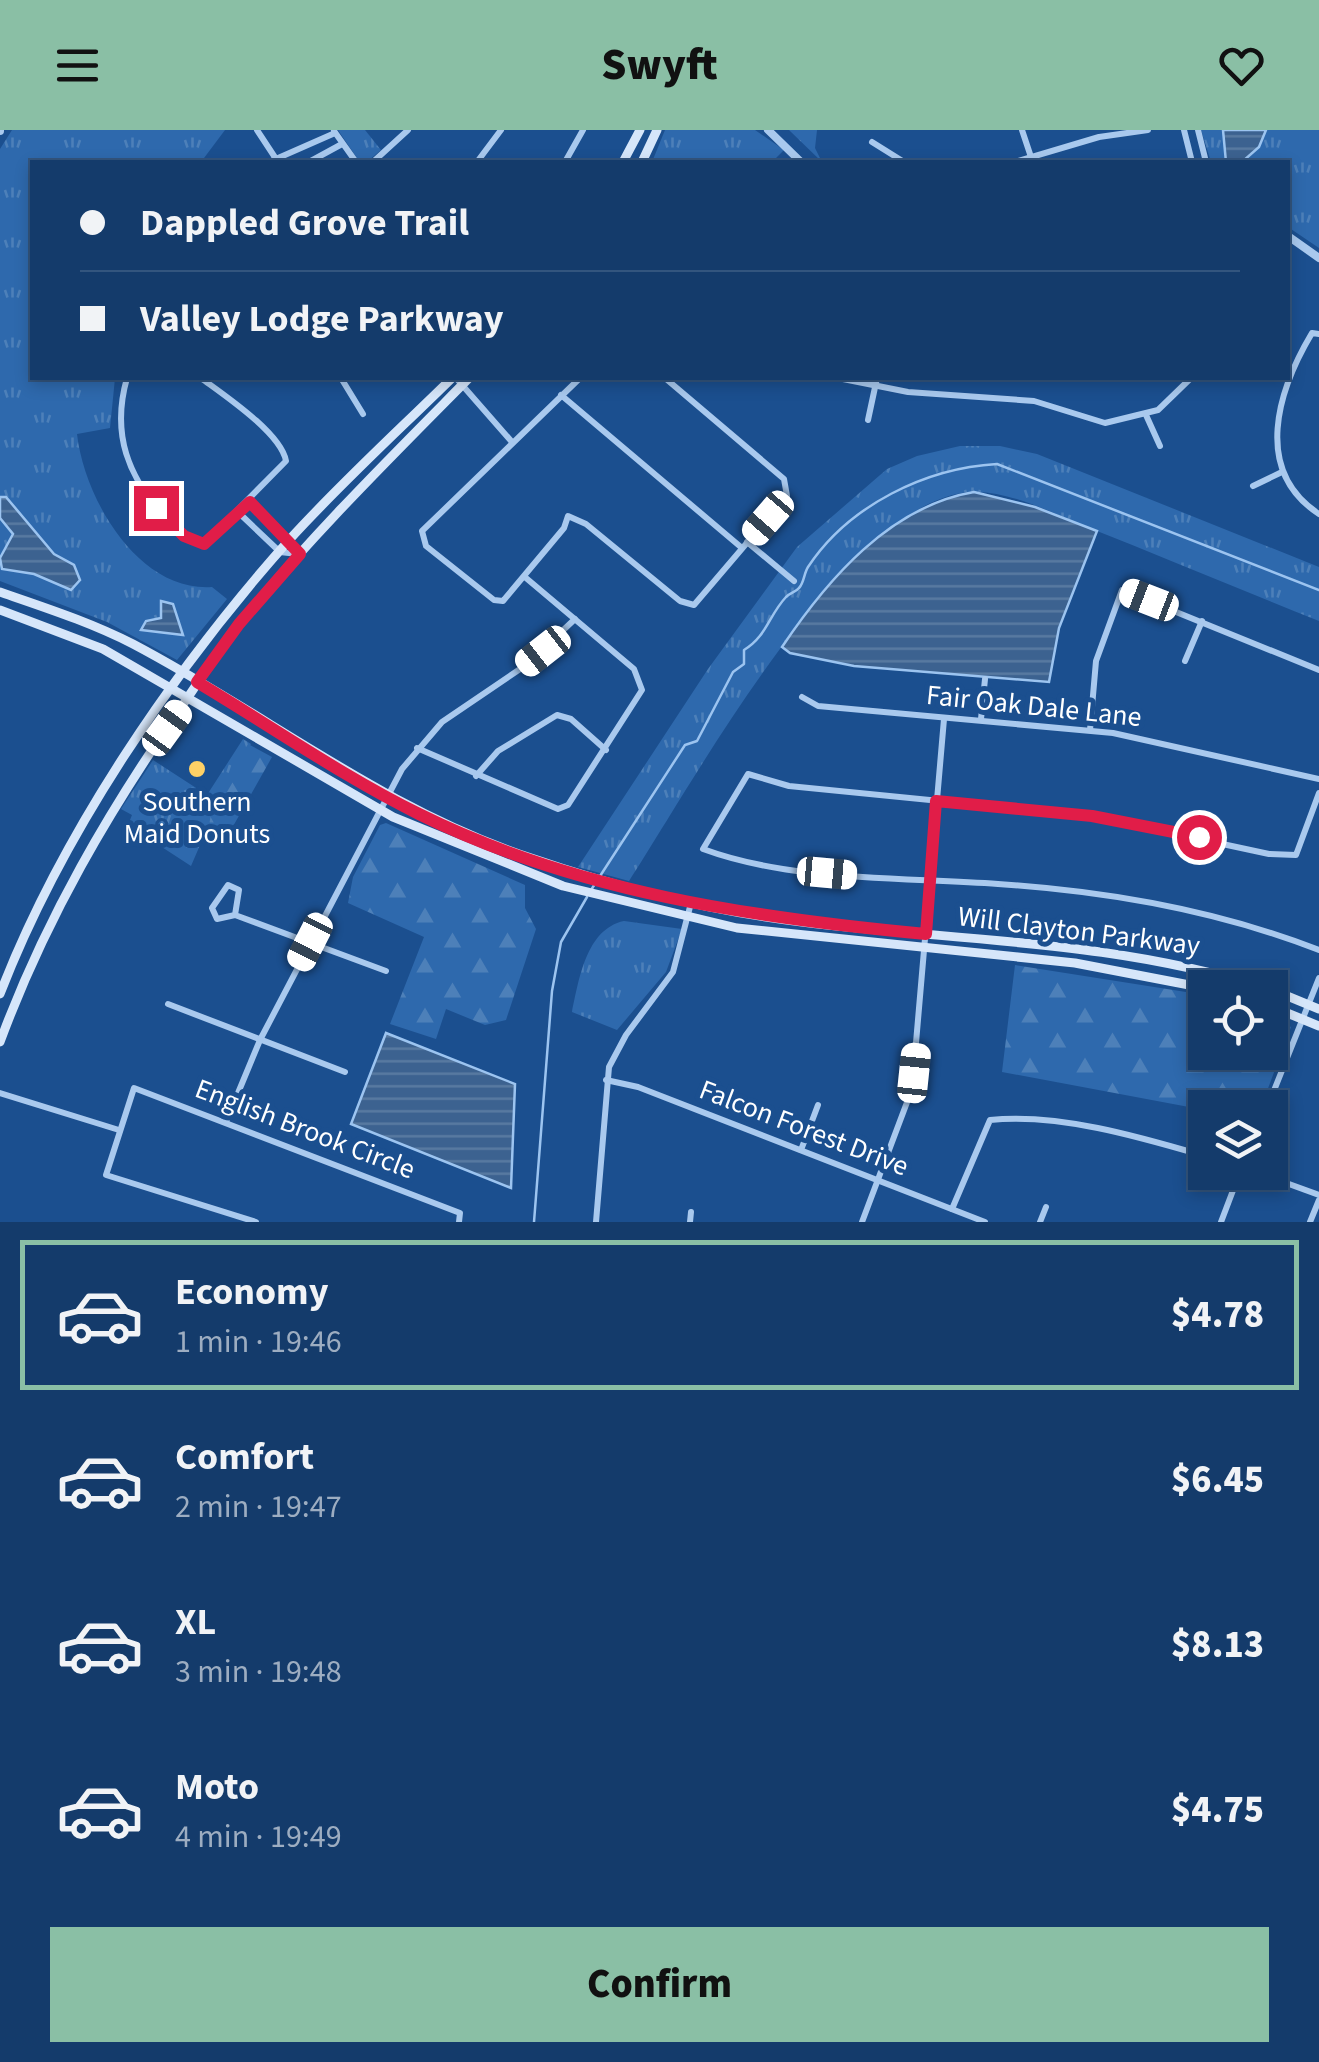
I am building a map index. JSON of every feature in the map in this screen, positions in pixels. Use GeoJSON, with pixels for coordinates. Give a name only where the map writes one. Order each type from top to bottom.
{"type":"FeatureCollection","features":[{"type":"Feature","properties":{"kind":"main road"},"geometry":{"type":"LineString","coordinates":[[625,160],[640,130]]}},
{"type":"Feature","properties":{"kind":"main road"},"geometry":{"type":"LineString","coordinates":[[643,160],[657,130]]}},
{"type":"Feature","properties":{"kind":"main road"},"geometry":{"type":"LineString","coordinates":[[0,994],[80,831],[184,674],[290,540],[459,380]]}},
{"type":"Feature","properties":{"kind":"main road"},"geometry":{"type":"LineString","coordinates":[[0,1042],[22,986],[94,840],[197,682],[239,624],[459,380]]}},
{"type":"Feature","properties":{"kind":"main road","name":"Will Clayton Parkway"},"geometry":{"type":"LineString","coordinates":[[0,592],[92,624],[184,674],[385,796],[526,856],[692,904],[816,924],[1048,945],[1202,970]]}},
{"type":"Feature","properties":{"kind":"main road","name":"Will Clayton Parkway"},"geometry":{"type":"LineString","coordinates":[[0,610],[103,649],[379,809],[521,871],[576,890],[688,919],[815,939],[1048,960],[1186,983]]}},
{"type":"Feature","properties":{"kind":"main road"},"geometry":{"type":"LineString","coordinates":[[521,871],[526,856]]}},
{"type":"Feature","properties":{"kind":"main road"},"geometry":{"type":"LineString","coordinates":[[815,939],[816,924]]}},
{"type":"Feature","properties":{"kind":"main road"},"geometry":{"type":"LineString","coordinates":[[1048,945],[1048,960]]}},
{"type":"Feature","properties":{"kind":"main road"},"geometry":{"type":"LineString","coordinates":[[1186,983],[1188,966]]}},
{"type":"Feature","properties":{"kind":"main road"},"geometry":{"type":"LineString","coordinates":[[6,980],[22,986]]}},
{"type":"Feature","properties":{"kind":"main road","name":"Will Clayton Parkway"},"geometry":{"type":"LineString","coordinates":[[1288,996],[1314,1007]]}},
{"type":"Feature","properties":{"kind":"main road"},"geometry":{"type":"LineString","coordinates":[[1288,1014],[1319,1026]]}},
{"type":"Feature","properties":{"kind":"street"},"geometry":{"type":"LineString","coordinates":[[257,130],[274,160]]}},
{"type":"Feature","properties":{"kind":"street"},"geometry":{"type":"LineString","coordinates":[[375,160],[408,130]]}},
{"type":"Feature","properties":{"kind":"street"},"geometry":{"type":"LineString","coordinates":[[478,160],[501,130]]}},
{"type":"Feature","properties":{"kind":"street"},"geometry":{"type":"LineString","coordinates":[[566,160],[583,130]]}},
{"type":"Feature","properties":{"kind":"street"},"geometry":{"type":"LineString","coordinates":[[1022,130],[1031,158]]}},
{"type":"Feature","properties":{"kind":"street"},"geometry":{"type":"LineString","coordinates":[[1022,160],[1098,137],[1148,130]]}},
{"type":"Feature","properties":{"kind":"street"},"geometry":{"type":"LineString","coordinates":[[1184,130],[1192,160]]}},
{"type":"Feature","properties":{"kind":"street"},"geometry":{"type":"LineString","coordinates":[[1198,130],[1206,160]]}},
{"type":"Feature","properties":{"kind":"street"},"geometry":{"type":"LineString","coordinates":[[768,131],[799,160]]}},
{"type":"Feature","properties":{"kind":"street"},"geometry":{"type":"LineString","coordinates":[[279,160],[334,132],[354,160]]}},
{"type":"Feature","properties":{"kind":"street"},"geometry":{"type":"LineString","coordinates":[[872,142],[901,160]]}},
{"type":"Feature","properties":{"kind":"street"},"geometry":{"type":"LineString","coordinates":[[312,160],[342,144]]}},
{"type":"Feature","properties":{"kind":"street"},"geometry":{"type":"LineString","coordinates":[[1290,237],[1319,258]]}},
{"type":"Feature","properties":{"kind":"street"},"geometry":{"type":"LineString","coordinates":[[1316,334],[1279,411],[1276,442],[1282,472],[1307,506],[1319,514]]}},
{"type":"Feature","properties":{"kind":"street"},"geometry":{"type":"LineString","coordinates":[[126,380],[120,400],[120,436],[140,490],[194,543],[210,541],[285,468],[284,452],[203,380]]}},
{"type":"Feature","properties":{"kind":"street"},"geometry":{"type":"LineString","coordinates":[[342,380],[364,414]]}},
{"type":"Feature","properties":{"kind":"street"},"geometry":{"type":"LineString","coordinates":[[461,380],[512,442]]}},
{"type":"Feature","properties":{"kind":"street"},"geometry":{"type":"LineString","coordinates":[[578,380],[422,532],[426,546],[498,601],[512,595],[564,528],[568,516],[580,519],[691,606],[702,600],[787,496],[784,479],[667,380]]}},
{"type":"Feature","properties":{"kind":"street"},"geometry":{"type":"LineString","coordinates":[[845,380],[875,388],[1009,397],[1105,423],[1146,415],[1181,391],[1189,380]]}},
{"type":"Feature","properties":{"kind":"street"},"geometry":{"type":"LineString","coordinates":[[868,420],[877,380]]}},
{"type":"Feature","properties":{"kind":"street"},"geometry":{"type":"LineString","coordinates":[[561,395],[745,545],[794,580]]}},
{"type":"Feature","properties":{"kind":"street"},"geometry":{"type":"LineString","coordinates":[[1146,415],[1160,446]]}},
{"type":"Feature","properties":{"kind":"street"},"geometry":{"type":"LineString","coordinates":[[1253,486],[1282,472]]}},
{"type":"Feature","properties":{"kind":"street"},"geometry":{"type":"LineString","coordinates":[[250,502],[300,554]]}},
{"type":"Feature","properties":{"kind":"street"},"geometry":{"type":"LineString","coordinates":[[239,513],[280,552],[300,554]]}},
{"type":"Feature","properties":{"kind":"street"},"geometry":{"type":"LineString","coordinates":[[417,748],[476,776],[564,808],[636,704],[642,683],[628,663],[526,578]]}},
{"type":"Feature","properties":{"kind":"street"},"geometry":{"type":"LineString","coordinates":[[1090,730],[1096,661],[1122,590],[1319,670]]}},
{"type":"Feature","properties":{"kind":"street"},"geometry":{"type":"LineString","coordinates":[[226,1122],[260,1040],[310,942],[385,796],[417,748],[466,703],[543,651],[575,618]]}},
{"type":"Feature","properties":{"kind":"street"},"geometry":{"type":"LineString","coordinates":[[1186,661],[1202,622]]}},
{"type":"Feature","properties":{"kind":"street"},"geometry":{"type":"LineString","coordinates":[[981,720],[985,679]]}},
{"type":"Feature","properties":{"kind":"street","name":"Fair Oak Dale Lane"},"geometry":{"type":"LineString","coordinates":[[802,697],[818,706],[1090,730],[1319,779]]}},
{"type":"Feature","properties":{"kind":"street"},"geometry":{"type":"LineString","coordinates":[[476,776],[487,760],[509,743],[553,717],[562,716],[606,750]]}},
{"type":"Feature","properties":{"kind":"street"},"geometry":{"type":"LineString","coordinates":[[862,1222],[912,1089],[944,718]]}},
{"type":"Feature","properties":{"kind":"street"},"geometry":{"type":"LineString","coordinates":[[1319,793],[1296,855],[1269,854],[1092,816],[789,786],[748,774],[703,849],[827,873],[998,884],[1134,902],[1250,926],[1319,950]]}},
{"type":"Feature","properties":{"kind":"street"},"geometry":{"type":"LineString","coordinates":[[235,915],[240,893],[228,885],[212,912],[220,920],[235,915],[386,971]]}},
{"type":"Feature","properties":{"kind":"street"},"geometry":{"type":"LineString","coordinates":[[596,1222],[606,1080],[626,1035],[673,972],[692,904]]}},
{"type":"Feature","properties":{"kind":"street"},"geometry":{"type":"LineString","coordinates":[[1274,1090],[1301,1019],[1314,1007],[1319,978]]}},
{"type":"Feature","properties":{"kind":"street"},"geometry":{"type":"LineString","coordinates":[[168,1004],[345,1072]]}},
{"type":"Feature","properties":{"kind":"street","name":"Falcon Forest Drive"},"geometry":{"type":"LineString","coordinates":[[606,1080],[638,1087],[985,1222]]}},
{"type":"Feature","properties":{"kind":"street","name":"English Brook Circle"},"geometry":{"type":"LineString","coordinates":[[119,1130],[134,1088],[460,1218]]}},
{"type":"Feature","properties":{"kind":"street"},"geometry":{"type":"LineString","coordinates":[[0,1093],[119,1130],[106,1175],[256,1222]]}},
{"type":"Feature","properties":{"kind":"street"},"geometry":{"type":"LineString","coordinates":[[801,1150],[818,1105]]}},
{"type":"Feature","properties":{"kind":"street"},"geometry":{"type":"LineString","coordinates":[[952,1210],[988,1122],[1008,1118],[1088,1129],[1188,1152]]}},
{"type":"Feature","properties":{"kind":"street"},"geometry":{"type":"LineString","coordinates":[[1288,1185],[1319,1198],[1310,1222]]}},
{"type":"Feature","properties":{"kind":"street"},"geometry":{"type":"LineString","coordinates":[[1221,1222],[1233,1190]]}},
{"type":"Feature","properties":{"kind":"street"},"geometry":{"type":"LineString","coordinates":[[1040,1222],[1046,1207]]}},
{"type":"Feature","properties":{"kind":"street"},"geometry":{"type":"LineString","coordinates":[[690,1222],[691,1212]]}},
{"type":"Feature","properties":{"kind":"green space"},"geometry":{"type":"Polygon","coordinates":[[[12,130],[225,130],[202,160],[30,160],[30,380],[115,380],[110,428],[77,434],[90,485],[103,511],[138,557],[160,574],[185,584],[212,587],[227,599],[177,660],[107,622],[0,581],[0,149],[12,130]]]}},
{"type":"Feature","properties":{"kind":"green space"},"geometry":{"type":"Polygon","coordinates":[[[338,130],[365,130],[381,150],[369,160],[358,160],[338,130]]]}},
{"type":"Feature","properties":{"kind":"green space"},"geometry":{"type":"Polygon","coordinates":[[[665,130],[755,130],[784,150],[774,160],[653,160],[665,130]]]}},
{"type":"Feature","properties":{"kind":"green space"},"geometry":{"type":"Polygon","coordinates":[[[789,130],[817,130],[815,148],[820,160],[789,130]]]}},
{"type":"Feature","properties":{"kind":"green space"},"geometry":{"type":"Polygon","coordinates":[[[1201,130],[1319,130],[1319,248],[1290,228],[1290,160],[1210,160],[1201,130]]]}},
{"type":"Feature","properties":{"kind":"green space"},"geometry":{"type":"Polygon","coordinates":[[[960,446],[1000,446],[1037,454],[1319,567],[1319,621],[1015,499],[971,492],[923,507],[874,542],[825,592],[733,717],[629,881],[578,867],[708,669],[797,547],[887,469],[917,456],[960,446]]]}},
{"type":"Feature","properties":{"kind":"green space"},"geometry":{"type":"Polygon","coordinates":[[[243,739],[251,744],[222,794],[191,866],[128,825],[132,815],[121,809],[153,760],[207,795],[243,739]]]}},
{"type":"Feature","properties":{"kind":"green space"},"geometry":{"type":"Polygon","coordinates":[[[248,744],[272,757],[227,837],[209,825],[214,800],[248,744]]]}},
{"type":"Feature","properties":{"kind":"green space"},"geometry":{"type":"Polygon","coordinates":[[[386,823],[525,885],[525,908],[536,929],[506,1020],[485,1025],[446,1009],[436,1039],[390,1024],[424,937],[348,903],[353,877],[380,825],[386,823]]]}},
{"type":"Feature","properties":{"kind":"green space"},"geometry":{"type":"Polygon","coordinates":[[[624,921],[682,929],[666,972],[617,1030],[572,1012],[593,945],[611,926],[624,921]]]}},
{"type":"Feature","properties":{"kind":"green space"},"geometry":{"type":"Polygon","coordinates":[[[1015,965],[1188,992],[1188,1070],[1275,1070],[1267,1090],[1188,1090],[1188,1107],[1002,1072],[1015,965]]]}},
{"type":"Feature","properties":{"kind":"shaded area"},"geometry":{"type":"Polygon","coordinates":[[[1223,130],[1266,130],[1259,147],[1244,160],[1226,160],[1223,130]]]}},
{"type":"Feature","properties":{"kind":"shaded area"},"geometry":{"type":"Polygon","coordinates":[[[974,492],[1035,507],[1097,531],[1059,628],[1049,682],[854,666],[790,653],[782,647],[819,596],[863,550],[915,513],[974,492]]]}},
{"type":"Feature","properties":{"kind":"shaded area"},"geometry":{"type":"Polygon","coordinates":[[[0,497],[6,497],[54,554],[74,565],[80,580],[71,590],[34,574],[2,569],[0,558],[13,534],[0,518],[0,497]]]}},
{"type":"Feature","properties":{"kind":"shaded area"},"geometry":{"type":"Polygon","coordinates":[[[161,601],[173,604],[183,635],[141,630],[146,621],[161,618],[161,601]]]}},
{"type":"Feature","properties":{"kind":"shaded area"},"geometry":{"type":"Polygon","coordinates":[[[386,1033],[515,1084],[511,1188],[351,1124],[386,1033]]]}},
{"type":"Feature","properties":{"kind":"waterway"},"geometry":{"type":"LineString","coordinates":[[591,890],[685,745],[697,741],[733,672],[744,664],[744,650],[758,638],[786,597],[801,586],[808,567],[825,545],[867,508],[917,482],[943,473],[997,464],[1319,590]]}},
{"type":"Feature","properties":{"kind":"waterway"},"geometry":{"type":"LineString","coordinates":[[534,1222],[552,991],[561,942],[587,897]]}},
{"type":"Feature","properties":{"kind":"place","name":"Southern Maid Donuts"},"geometry":{"type":"Point","coordinates":[197,769]}},
{"type":"Feature","properties":{"kind":"route"},"geometry":{"type":"LineString","coordinates":[[156,508],[184,536],[204,544],[250,502],[300,554],[239,624],[197,682],[385,796],[424,816],[530,858],[736,913],[926,934],[936,801],[1092,816],[1199,837]]}}]}
